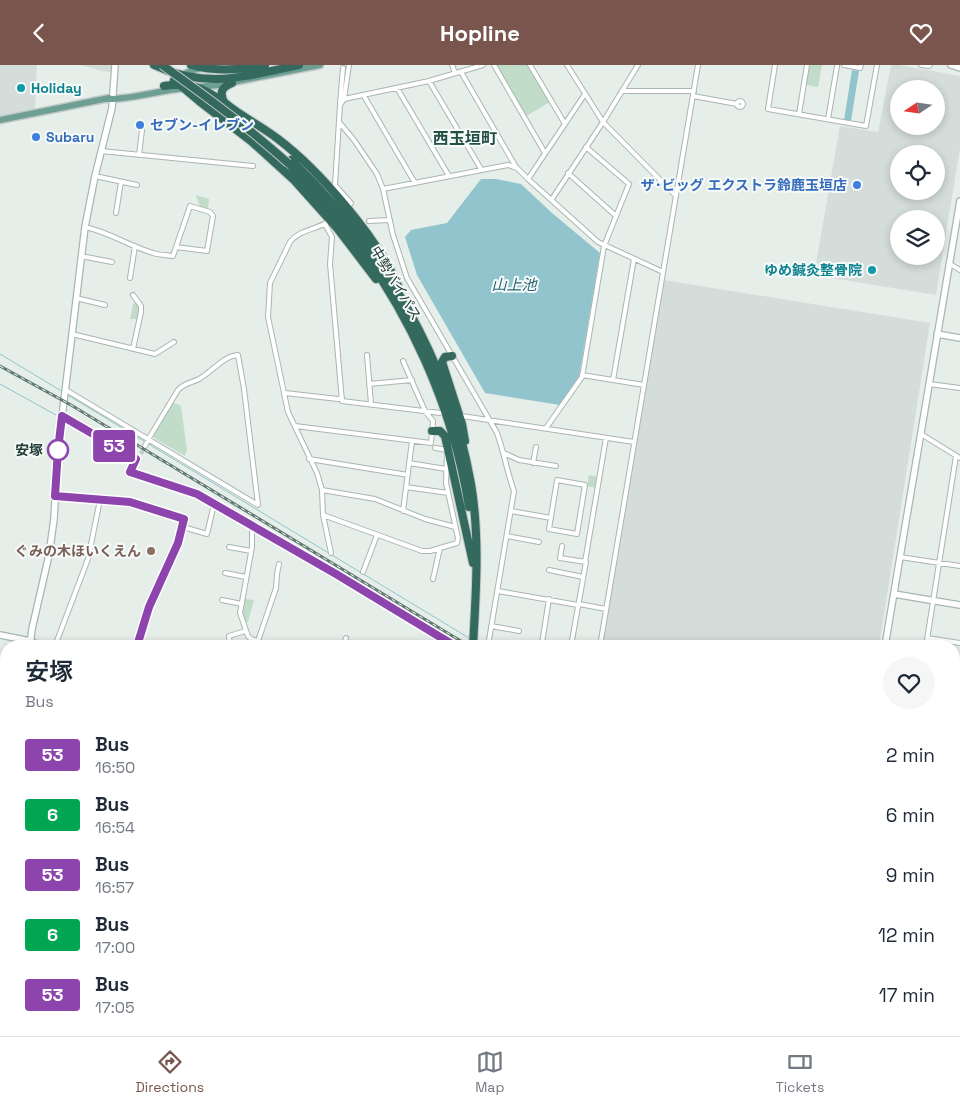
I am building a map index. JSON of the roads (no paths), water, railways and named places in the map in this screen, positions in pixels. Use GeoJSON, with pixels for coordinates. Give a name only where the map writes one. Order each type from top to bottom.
{"type":"FeatureCollection","features":[{"type":"Feature","properties":{"kind":"highway"},"geometry":{"type":"LineString","coordinates":[[154,65],[179,82],[251,141],[294,180],[337,228],[401,312]]}},
{"type":"Feature","properties":{"kind":"highway","name":"中勢バイパス"},"geometry":{"type":"LineString","coordinates":[[162,65],[222,108],[317,185],[351,224],[405,303],[424,339],[442,383],[463,445],[475,523],[474,640]]}},
{"type":"Feature","properties":{"kind":"highway","name":"中勢バイパス"},"geometry":{"type":"LineString","coordinates":[[169,65],[261,134],[289,161],[365,254],[401,312],[425,359],[455,444],[466,487],[471,523],[475,591]]}},
{"type":"Feature","properties":{"kind":"highway"},"geometry":{"type":"LineString","coordinates":[[191,65],[202,68],[227,67],[239,70],[265,65]]}},
{"type":"Feature","properties":{"kind":"highway"},"geometry":{"type":"LineString","coordinates":[[164,87],[179,82],[215,80],[298,65]]}},
{"type":"Feature","properties":{"kind":"highway"},"geometry":{"type":"LineString","coordinates":[[179,82],[207,91],[277,138],[322,180],[352,214],[379,252],[393,275],[405,303]]}},
{"type":"Feature","properties":{"kind":"highway"},"geometry":{"type":"LineString","coordinates":[[224,103],[221,91],[232,83]]}},
{"type":"Feature","properties":{"kind":"highway"},"geometry":{"type":"LineString","coordinates":[[452,356],[445,357],[442,361],[462,423],[469,476]]}},
{"type":"Feature","properties":{"kind":"highway"},"geometry":{"type":"LineString","coordinates":[[432,431],[444,433],[474,565]]}},
{"type":"Feature","properties":{"kind":"main road"},"geometry":{"type":"LineString","coordinates":[[198,87],[232,83],[320,65]]}},
{"type":"Feature","properties":{"kind":"main road"},"geometry":{"type":"LineString","coordinates":[[114,98],[179,82],[193,70],[202,68]]}},
{"type":"Feature","properties":{"kind":"main road"},"geometry":{"type":"LineString","coordinates":[[0,120],[164,87]]}},
{"type":"Feature","properties":{"kind":"street"},"geometry":{"type":"LineString","coordinates":[[31,640],[50,555],[58,450],[81,257],[95,176],[114,98],[115,65]]}},
{"type":"Feature","properties":{"kind":"street"},"geometry":{"type":"LineString","coordinates":[[340,105],[344,99],[348,65]]}},
{"type":"Feature","properties":{"kind":"street"},"geometry":{"type":"LineString","coordinates":[[452,65],[455,73]]}},
{"type":"Feature","properties":{"kind":"street"},"geometry":{"type":"LineString","coordinates":[[344,99],[429,81],[483,65]]}},
{"type":"Feature","properties":{"kind":"street"},"geometry":{"type":"LineString","coordinates":[[494,65],[545,153]]}},
{"type":"Feature","properties":{"kind":"street"},"geometry":{"type":"LineString","coordinates":[[530,65],[565,124]]}},
{"type":"Feature","properties":{"kind":"street"},"geometry":{"type":"LineString","coordinates":[[568,65],[604,122],[676,196]]}},
{"type":"Feature","properties":{"kind":"street"},"geometry":{"type":"LineString","coordinates":[[552,199],[604,122],[638,65]]}},
{"type":"Feature","properties":{"kind":"street"},"geometry":{"type":"LineString","coordinates":[[601,640],[698,65]]}},
{"type":"Feature","properties":{"kind":"street"},"geometry":{"type":"LineString","coordinates":[[775,65],[768,109],[866,126],[877,65]]}},
{"type":"Feature","properties":{"kind":"street"},"geometry":{"type":"LineString","coordinates":[[799,114],[807,65]]}},
{"type":"Feature","properties":{"kind":"street"},"geometry":{"type":"LineString","coordinates":[[828,119],[836,65]]}},
{"type":"Feature","properties":{"kind":"street"},"geometry":{"type":"LineString","coordinates":[[844,65],[860,68],[861,65]]}},
{"type":"Feature","properties":{"kind":"street"},"geometry":{"type":"LineString","coordinates":[[920,65],[930,67],[930,65]]}},
{"type":"Feature","properties":{"kind":"street"},"geometry":{"type":"LineString","coordinates":[[951,65],[960,68]]}},
{"type":"Feature","properties":{"kind":"street"},"geometry":{"type":"LineString","coordinates":[[343,68],[335,185],[351,203],[348,205]]}},
{"type":"Feature","properties":{"kind":"street"},"geometry":{"type":"LineString","coordinates":[[460,72],[516,167],[528,179],[604,246],[663,272]]}},
{"type":"Feature","properties":{"kind":"street"},"geometry":{"type":"LineString","coordinates":[[429,81],[481,169]]}},
{"type":"Feature","properties":{"kind":"street"},"geometry":{"type":"LineString","coordinates":[[396,88],[449,176]]}},
{"type":"Feature","properties":{"kind":"street"},"geometry":{"type":"LineString","coordinates":[[623,91],[693,93],[737,104]]}},
{"type":"Feature","properties":{"kind":"street"},"geometry":{"type":"LineString","coordinates":[[528,179],[585,94]]}},
{"type":"Feature","properties":{"kind":"street"},"geometry":{"type":"LineString","coordinates":[[364,95],[415,183]]}},
{"type":"Feature","properties":{"kind":"street"},"geometry":{"type":"LineString","coordinates":[[339,122],[370,162],[383,189],[407,278],[490,420],[504,453],[506,470],[514,491],[489,640]]}},
{"type":"Feature","properties":{"kind":"street"},"geometry":{"type":"LineString","coordinates":[[139,155],[142,130]]}},
{"type":"Feature","properties":{"kind":"street"},"geometry":{"type":"LineString","coordinates":[[546,428],[582,375],[604,246],[629,185],[586,147]]}},
{"type":"Feature","properties":{"kind":"street"},"geometry":{"type":"LineString","coordinates":[[101,151],[253,166]]}},
{"type":"Feature","properties":{"kind":"street"},"geometry":{"type":"LineString","coordinates":[[383,189],[481,169],[508,165],[516,167]]}},
{"type":"Feature","properties":{"kind":"street"},"geometry":{"type":"LineString","coordinates":[[568,173],[616,216]]}},
{"type":"Feature","properties":{"kind":"street"},"geometry":{"type":"LineString","coordinates":[[95,176],[137,185]]}},
{"type":"Feature","properties":{"kind":"street"},"geometry":{"type":"LineString","coordinates":[[116,213],[121,182]]}},
{"type":"Feature","properties":{"kind":"street"},"geometry":{"type":"LineString","coordinates":[[886,640],[960,201]]}},
{"type":"Feature","properties":{"kind":"street"},"geometry":{"type":"LineString","coordinates":[[85,227],[100,230],[154,254],[173,256],[176,247],[190,206],[210,212],[212,216],[206,251],[176,247]]}},
{"type":"Feature","properties":{"kind":"street"},"geometry":{"type":"LineString","coordinates":[[369,221],[390,220]]}},
{"type":"Feature","properties":{"kind":"street"},"geometry":{"type":"LineString","coordinates":[[329,221],[292,238],[270,283],[268,317],[288,412],[317,473],[322,490],[323,515],[331,553]]}},
{"type":"Feature","properties":{"kind":"street"},"geometry":{"type":"LineString","coordinates":[[325,224],[332,237],[330,264],[342,401],[440,413]]}},
{"type":"Feature","properties":{"kind":"street"},"geometry":{"type":"LineString","coordinates":[[130,279],[135,246]]}},
{"type":"Feature","properties":{"kind":"street"},"geometry":{"type":"LineString","coordinates":[[81,257],[112,262]]}},
{"type":"Feature","properties":{"kind":"street"},"geometry":{"type":"LineString","coordinates":[[613,380],[634,259]]}},
{"type":"Feature","properties":{"kind":"street"},"geometry":{"type":"LineString","coordinates":[[950,264],[960,270]]}},
{"type":"Feature","properties":{"kind":"street"},"geometry":{"type":"LineString","coordinates":[[133,295],[138,302],[141,312],[133,349]]}},
{"type":"Feature","properties":{"kind":"street"},"geometry":{"type":"LineString","coordinates":[[76,298],[105,305]]}},
{"type":"Feature","properties":{"kind":"street"},"geometry":{"type":"LineString","coordinates":[[72,334],[155,354],[174,343]]}},
{"type":"Feature","properties":{"kind":"street"},"geometry":{"type":"LineString","coordinates":[[937,334],[960,338]]}},
{"type":"Feature","properties":{"kind":"street"},"geometry":{"type":"LineString","coordinates":[[65,392],[147,442],[258,505],[238,355],[231,356],[206,375],[184,384],[178,390],[147,442]]}},
{"type":"Feature","properties":{"kind":"street"},"geometry":{"type":"LineString","coordinates":[[367,355],[371,404]]}},
{"type":"Feature","properties":{"kind":"street"},"geometry":{"type":"LineString","coordinates":[[295,426],[431,443],[433,421],[425,411],[403,361]]}},
{"type":"Feature","properties":{"kind":"street"},"geometry":{"type":"LineString","coordinates":[[582,375],[644,385]]}},
{"type":"Feature","properties":{"kind":"street"},"geometry":{"type":"LineString","coordinates":[[370,384],[412,380]]}},
{"type":"Feature","properties":{"kind":"street"},"geometry":{"type":"LineString","coordinates":[[929,383],[960,388]]}},
{"type":"Feature","properties":{"kind":"street"},"geometry":{"type":"LineString","coordinates":[[285,393],[342,398]]}},
{"type":"Feature","properties":{"kind":"street"},"geometry":{"type":"LineString","coordinates":[[62,416],[136,459]]}},
{"type":"Feature","properties":{"kind":"street"},"geometry":{"type":"LineString","coordinates":[[462,416],[634,442]]}},
{"type":"Feature","properties":{"kind":"street"},"geometry":{"type":"LineString","coordinates":[[920,434],[958,457],[927,638],[940,640]]}},
{"type":"Feature","properties":{"kind":"street"},"geometry":{"type":"LineString","coordinates":[[572,640],[606,438]]}},
{"type":"Feature","properties":{"kind":"street"},"geometry":{"type":"LineString","coordinates":[[403,511],[412,441]]}},
{"type":"Feature","properties":{"kind":"street"},"geometry":{"type":"LineString","coordinates":[[534,463],[536,447]]}},
{"type":"Feature","properties":{"kind":"street"},"geometry":{"type":"LineString","coordinates":[[323,515],[422,551],[440,549],[457,543],[458,538],[448,493],[447,450],[436,448]]}},
{"type":"Feature","properties":{"kind":"street"},"geometry":{"type":"LineString","coordinates":[[504,453],[519,461],[556,466]]}},
{"type":"Feature","properties":{"kind":"street"},"geometry":{"type":"LineString","coordinates":[[140,454],[130,472],[197,494],[445,640]]}},
{"type":"Feature","properties":{"kind":"street"},"geometry":{"type":"LineString","coordinates":[[309,459],[408,475]]}},
{"type":"Feature","properties":{"kind":"street"},"geometry":{"type":"LineString","coordinates":[[409,463],[446,469]]}},
{"type":"Feature","properties":{"kind":"street"},"geometry":{"type":"LineString","coordinates":[[557,480],[585,485],[577,533],[549,529],[551,518],[557,480]]}},
{"type":"Feature","properties":{"kind":"street"},"geometry":{"type":"LineString","coordinates":[[406,487],[448,493]]}},
{"type":"Feature","properties":{"kind":"street"},"geometry":{"type":"LineString","coordinates":[[322,490],[375,499],[425,519],[455,527]]}},
{"type":"Feature","properties":{"kind":"street"},"geometry":{"type":"LineString","coordinates":[[55,496],[120,500],[184,519],[178,543],[149,607],[139,640]]}},
{"type":"Feature","properties":{"kind":"street"},"geometry":{"type":"LineString","coordinates":[[57,640],[88,559],[100,500]]}},
{"type":"Feature","properties":{"kind":"street"},"geometry":{"type":"LineString","coordinates":[[183,527],[206,533],[214,504]]}},
{"type":"Feature","properties":{"kind":"street"},"geometry":{"type":"LineString","coordinates":[[511,511],[551,518]]}},
{"type":"Feature","properties":{"kind":"street"},"geometry":{"type":"LineString","coordinates":[[252,525],[251,551],[240,613],[245,631],[251,639],[254,640]]}},
{"type":"Feature","properties":{"kind":"street"},"geometry":{"type":"LineString","coordinates":[[363,572],[377,535]]}},
{"type":"Feature","properties":{"kind":"street"},"geometry":{"type":"LineString","coordinates":[[507,536],[539,542]]}},
{"type":"Feature","properties":{"kind":"street"},"geometry":{"type":"LineString","coordinates":[[562,546],[560,558],[585,562]]}},
{"type":"Feature","properties":{"kind":"street"},"geometry":{"type":"LineString","coordinates":[[229,547],[251,551]]}},
{"type":"Feature","properties":{"kind":"street"},"geometry":{"type":"LineString","coordinates":[[433,579],[440,549]]}},
{"type":"Feature","properties":{"kind":"street"},"geometry":{"type":"LineString","coordinates":[[900,557],[960,566]]}},
{"type":"Feature","properties":{"kind":"street"},"geometry":{"type":"LineString","coordinates":[[258,640],[276,589],[280,564]]}},
{"type":"Feature","properties":{"kind":"street"},"geometry":{"type":"LineString","coordinates":[[549,571],[583,577]]}},
{"type":"Feature","properties":{"kind":"street"},"geometry":{"type":"LineString","coordinates":[[225,573],[246,577]]}},
{"type":"Feature","properties":{"kind":"street"},"geometry":{"type":"LineString","coordinates":[[498,591],[606,609]]}},
{"type":"Feature","properties":{"kind":"street"},"geometry":{"type":"LineString","coordinates":[[894,594],[960,605]]}},
{"type":"Feature","properties":{"kind":"street"},"geometry":{"type":"LineString","coordinates":[[542,640],[549,599]]}},
{"type":"Feature","properties":{"kind":"street"},"geometry":{"type":"LineString","coordinates":[[222,600],[242,604]]}},
{"type":"Feature","properties":{"kind":"street"},"geometry":{"type":"LineString","coordinates":[[491,626],[519,631]]}},
{"type":"Feature","properties":{"kind":"street"},"geometry":{"type":"LineString","coordinates":[[229,640],[228,636],[245,631]]}},
{"type":"Feature","properties":{"kind":"street"},"geometry":{"type":"LineString","coordinates":[[0,635],[17,640]]}},
{"type":"Feature","properties":{"kind":"water"},"geometry":{"type":"Polygon","coordinates":[[[852,70],[859,71],[851,121],[844,120],[852,70]]]}},
{"type":"Feature","properties":{"kind":"water","name":"山上池"},"geometry":{"type":"Polygon","coordinates":[[[481,179],[496,179],[521,184],[600,253],[579,376],[560,405],[485,393],[417,275],[405,237],[411,230],[447,223],[481,179]]]}},
{"type":"Feature","properties":{"kind":"waterway"},"geometry":{"type":"LineString","coordinates":[[0,354],[63,392]]}},
{"type":"Feature","properties":{"kind":"waterway"},"geometry":{"type":"LineString","coordinates":[[0,384],[56,415]]}},
{"type":"Feature","properties":{"kind":"waterway"},"geometry":{"type":"LineString","coordinates":[[66,394],[469,638]]}},
{"type":"Feature","properties":{"kind":"tunnel"},"geometry":{"type":"LineString","coordinates":[[141,454],[145,446]]}},
{"type":"Feature","properties":{"kind":"railway"},"geometry":{"type":"LineString","coordinates":[[0,366],[71,405],[459,640]]}},
{"type":"Feature","properties":{"kind":"place","name":"Holiday"},"geometry":{"type":"Point","coordinates":[21,88]}},
{"type":"Feature","properties":{"kind":"place","name":"セブン-イレブン"},"geometry":{"type":"Point","coordinates":[140,125]}},
{"type":"Feature","properties":{"kind":"place","name":"Subaru"},"geometry":{"type":"Point","coordinates":[36,137]}},
{"type":"Feature","properties":{"kind":"place","name":"ザ･ビッグ エクストラ鈴鹿玉垣店"},"geometry":{"type":"Point","coordinates":[857,185]}},
{"type":"Feature","properties":{"kind":"place","name":"ゆめ鍼灸整骨院"},"geometry":{"type":"Point","coordinates":[872,270]}},
{"type":"Feature","properties":{"kind":"place","name":"安塚"},"geometry":{"type":"Point","coordinates":[58,450]}},
{"type":"Feature","properties":{"kind":"place","name":"ぐみの木ほいくえん"},"geometry":{"type":"Point","coordinates":[151,551]}},
{"type":"Feature","properties":{"kind":"district","name":"西玉垣町"},"geometry":{"type":"Point","coordinates":[465,138]}}]}
